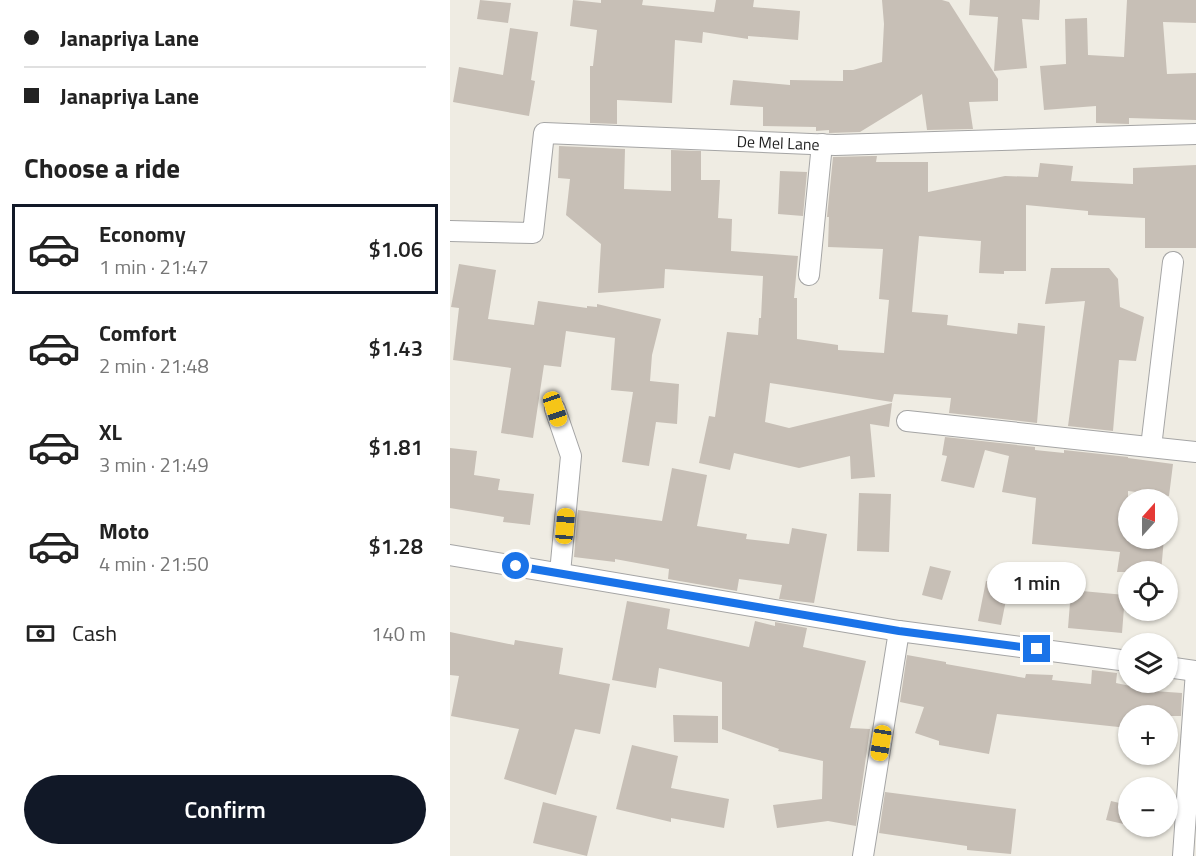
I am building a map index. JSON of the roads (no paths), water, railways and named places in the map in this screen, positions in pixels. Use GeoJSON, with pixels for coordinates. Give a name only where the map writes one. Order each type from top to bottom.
{"type":"FeatureCollection","features":[{"type":"Feature","properties":{"kind":"street","name":"De Mel Lane"},"geometry":{"type":"LineString","coordinates":[[450,231],[533,233],[544,133],[822,144],[1196,134]]}},
{"type":"Feature","properties":{"kind":"street"},"geometry":{"type":"LineString","coordinates":[[809,275],[822,144]]}},
{"type":"Feature","properties":{"kind":"street"},"geometry":{"type":"LineString","coordinates":[[1151,447],[1173,262]]}},
{"type":"Feature","properties":{"kind":"street"},"geometry":{"type":"LineString","coordinates":[[555,409],[571,456],[560,573]]}},
{"type":"Feature","properties":{"kind":"street"},"geometry":{"type":"LineString","coordinates":[[907,421],[1196,452]]}},
{"type":"Feature","properties":{"kind":"street"},"geometry":{"type":"LineString","coordinates":[[450,555],[899,631],[1118,661]]}},
{"type":"Feature","properties":{"kind":"street"},"geometry":{"type":"LineString","coordinates":[[863,856],[899,631]]}},
{"type":"Feature","properties":{"kind":"street"},"geometry":{"type":"LineString","coordinates":[[1178,669],[1196,671],[1183,856]]}}]}
